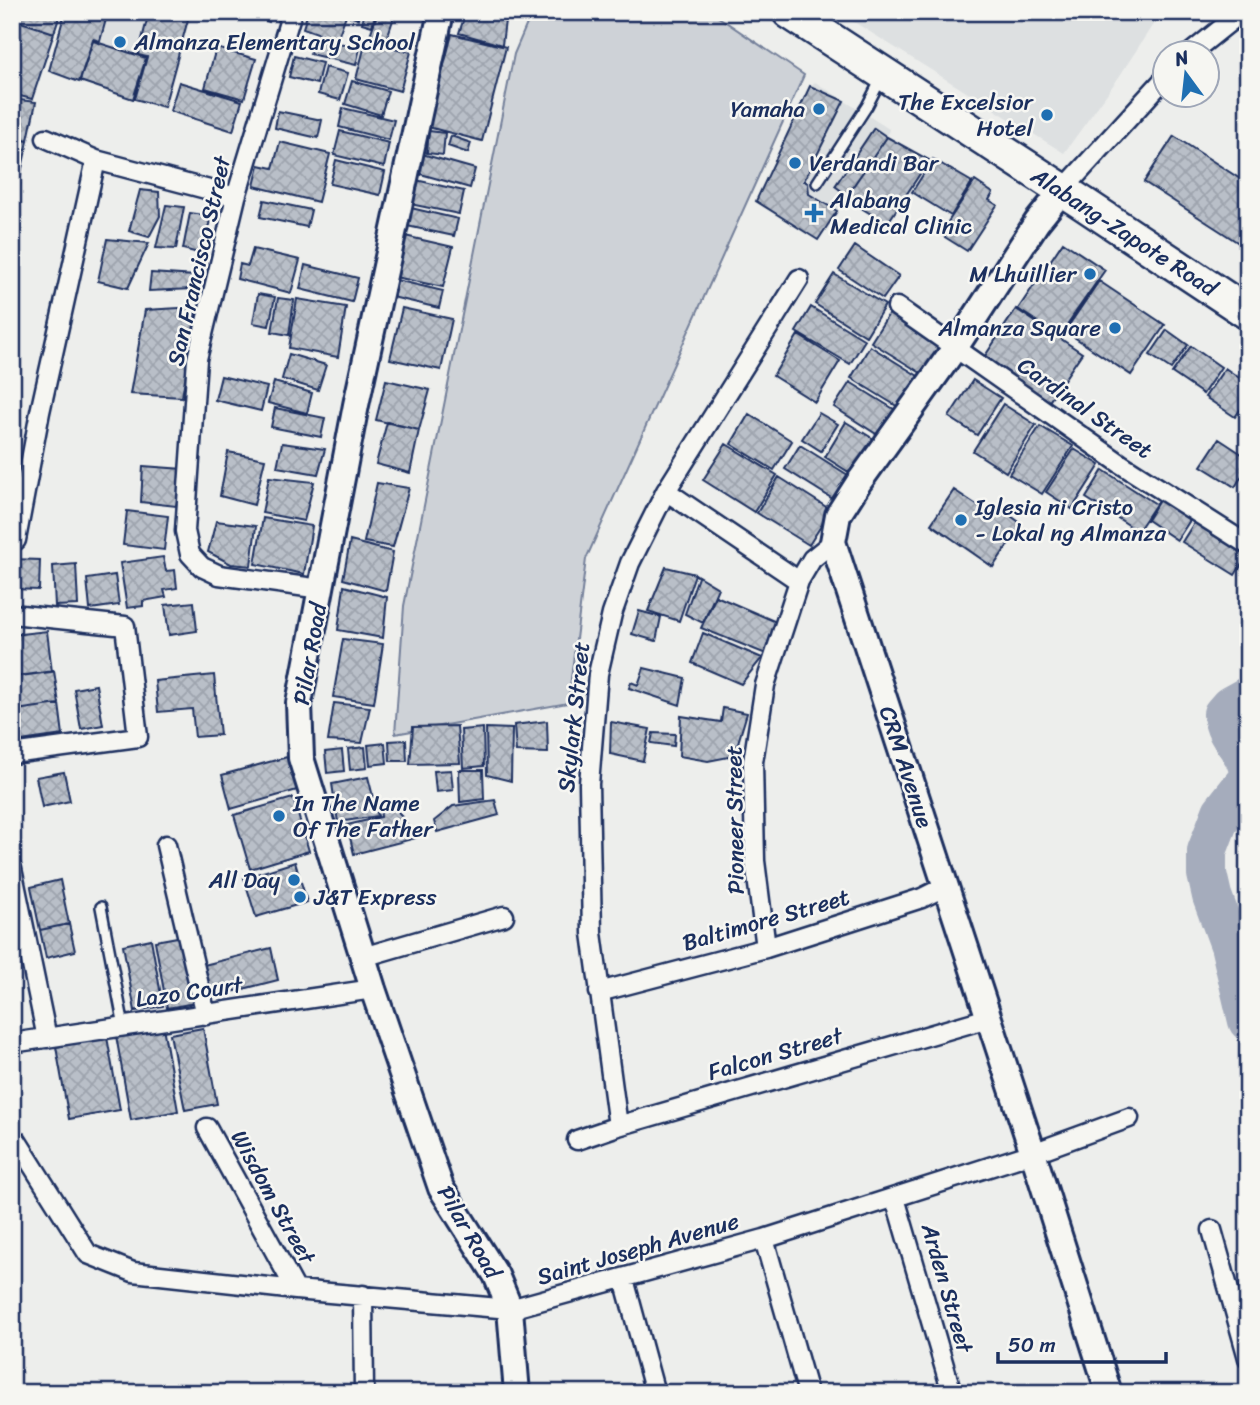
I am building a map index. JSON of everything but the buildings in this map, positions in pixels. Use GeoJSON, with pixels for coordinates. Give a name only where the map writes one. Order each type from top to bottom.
{"type":"FeatureCollection","features":[{"type":"Feature","properties":{"kind":"highway","name":"Alabang-Zapote Road"},"geometry":{"type":"LineString","coordinates":[[789,12],[1248,313]]}},
{"type":"Feature","properties":{"kind":"street","name":"San Francisco Street"},"geometry":{"type":"LineString","coordinates":[[292,12],[236,197],[197,359],[185,531],[190,554],[202,567],[219,575],[321,589]]}},
{"type":"Feature","properties":{"kind":"street","name":"Pilar Road"},"geometry":{"type":"LineString","coordinates":[[441,12],[356,405],[299,703],[301,758],[373,989],[441,1188],[496,1275],[510,1309],[517,1393]]}},
{"type":"Feature","properties":{"kind":"street"},"geometry":{"type":"LineString","coordinates":[[1210,38],[1242,12]]}},
{"type":"Feature","properties":{"kind":"street"},"geometry":{"type":"LineString","coordinates":[[833,542],[838,515],[955,348],[1037,222],[1152,92]]}},
{"type":"Feature","properties":{"kind":"street"},"geometry":{"type":"LineString","coordinates":[[46,138],[96,160],[236,197]]}},
{"type":"Feature","properties":{"kind":"street"},"geometry":{"type":"LineString","coordinates":[[16,540],[40,412],[96,160]]}},
{"type":"Feature","properties":{"kind":"street","name":"Skylark Street"},"geometry":{"type":"LineString","coordinates":[[618,1126],[592,933],[589,785],[598,674],[612,614],[630,563],[666,491],[799,279]]}},
{"type":"Feature","properties":{"kind":"street","name":"Cardinal Street"},"geometry":{"type":"LineString","coordinates":[[897,307],[1121,464],[1248,545]]}},
{"type":"Feature","properties":{"kind":"street"},"geometry":{"type":"LineString","coordinates":[[666,491],[799,581]]}},
{"type":"Feature","properties":{"kind":"street","name":"Pioneer Street"},"geometry":{"type":"LineString","coordinates":[[766,948],[755,861],[753,762],[765,685],[799,581],[812,559],[833,542]]}},
{"type":"Feature","properties":{"kind":"street","name":"CRM Avenue"},"geometry":{"type":"LineString","coordinates":[[833,542],[1109,1393]]}},
{"type":"Feature","properties":{"kind":"street"},"geometry":{"type":"LineString","coordinates":[[12,614],[125,626],[138,737],[12,754]]}},
{"type":"Feature","properties":{"kind":"street"},"geometry":{"type":"LineString","coordinates":[[166,845],[206,1015]]}},
{"type":"Feature","properties":{"kind":"street"},"geometry":{"type":"LineString","coordinates":[[12,869],[47,1038]]}},
{"type":"Feature","properties":{"kind":"street","name":"Baltimore Street"},"geometry":{"type":"LineString","coordinates":[[599,992],[766,948],[922,898],[944,887]]}},
{"type":"Feature","properties":{"kind":"street"},"geometry":{"type":"LineString","coordinates":[[363,957],[504,916]]}},
{"type":"Feature","properties":{"kind":"street","name":"Lazo Court"},"geometry":{"type":"LineString","coordinates":[[12,1043],[373,989]]}},
{"type":"Feature","properties":{"kind":"street","name":"Falcon Street"},"geometry":{"type":"LineString","coordinates":[[577,1140],[988,1018]]}},
{"type":"Feature","properties":{"kind":"street","name":"Saint Joseph Avenue"},"geometry":{"type":"LineString","coordinates":[[17,1141],[88,1254],[133,1272],[510,1309],[764,1239],[1033,1153],[1129,1118]]}},
{"type":"Feature","properties":{"kind":"street","name":"Wisdom Street"},"geometry":{"type":"LineString","coordinates":[[207,1128],[296,1290]]}},
{"type":"Feature","properties":{"kind":"street","name":"Arden Street"},"geometry":{"type":"LineString","coordinates":[[895,1198],[952,1393]]}},
{"type":"Feature","properties":{"kind":"street"},"geometry":{"type":"LineString","coordinates":[[1212,1230],[1248,1358]]}},
{"type":"Feature","properties":{"kind":"street"},"geometry":{"type":"LineString","coordinates":[[764,1239],[808,1393]]}},
{"type":"Feature","properties":{"kind":"street"},"geometry":{"type":"LineString","coordinates":[[624,1279],[655,1393]]}},
{"type":"Feature","properties":{"kind":"street"},"geometry":{"type":"LineString","coordinates":[[363,1296],[364,1393]]}},
{"type":"Feature","properties":{"kind":"lane"},"geometry":{"type":"LineString","coordinates":[[817,183],[867,106],[883,74]]}},
{"type":"Feature","properties":{"kind":"lane"},"geometry":{"type":"LineString","coordinates":[[101,907],[124,1026]]}},
{"type":"Feature","properties":{"kind":"shaded area","name":"Almanza Elementary School"},"geometry":{"type":"Polygon","coordinates":[[[65,12],[192,12],[164,109],[49,72],[65,12]]]}},
{"type":"Feature","properties":{"kind":"shaded area"},"geometry":{"type":"Polygon","coordinates":[[[532,12],[711,12],[804,75],[586,559],[568,703],[395,734],[404,606],[514,54],[532,12]]]}},
{"type":"Feature","properties":{"kind":"shaded area","name":"The Excelsior Hotel"},"geometry":{"type":"Polygon","coordinates":[[[838,12],[1161,12],[1119,77],[1064,153],[838,12]]]}},
{"type":"Feature","properties":{"kind":"shaded area"},"geometry":{"type":"Polygon","coordinates":[[[815,82],[889,129],[887,137],[818,240],[756,201],[810,86],[815,82]]]}},
{"type":"Feature","properties":{"kind":"waterway"},"geometry":{"type":"LineString","coordinates":[[1248,696],[1230,706],[1223,714],[1230,736],[1248,767]]}},
{"type":"Feature","properties":{"kind":"waterway"},"geometry":{"type":"LineString","coordinates":[[1248,779],[1222,812],[1207,851],[1207,874],[1212,896],[1230,945],[1248,1021]]}},
{"type":"Feature","properties":{"kind":"place","name":"Almanza Elementary School"},"geometry":{"type":"Point","coordinates":[120,42]}},
{"type":"Feature","properties":{"kind":"place","name":"Yamaha"},"geometry":{"type":"Point","coordinates":[819,109]}},
{"type":"Feature","properties":{"kind":"place","name":"The Excelsior Hotel"},"geometry":{"type":"Point","coordinates":[1047,115]}},
{"type":"Feature","properties":{"kind":"place","name":"Verdandi Bar"},"geometry":{"type":"Point","coordinates":[795,163]}},
{"type":"Feature","properties":{"kind":"place","name":"Alabang Medical Clinic"},"geometry":{"type":"Point","coordinates":[814,213]}},
{"type":"Feature","properties":{"kind":"place","name":"M Lhuillier"},"geometry":{"type":"Point","coordinates":[1090,274]}},
{"type":"Feature","properties":{"kind":"place","name":"Almanza Square"},"geometry":{"type":"Point","coordinates":[1115,328]}},
{"type":"Feature","properties":{"kind":"place","name":"Iglesia ni Cristo - Lokal ng Almanza"},"geometry":{"type":"Point","coordinates":[961,520]}},
{"type":"Feature","properties":{"kind":"place","name":"In The Name Of The Father"},"geometry":{"type":"Point","coordinates":[279,816]}},
{"type":"Feature","properties":{"kind":"place","name":"All Day"},"geometry":{"type":"Point","coordinates":[294,880]}},
{"type":"Feature","properties":{"kind":"place","name":"J&T Express"},"geometry":{"type":"Point","coordinates":[300,897]}}]}
